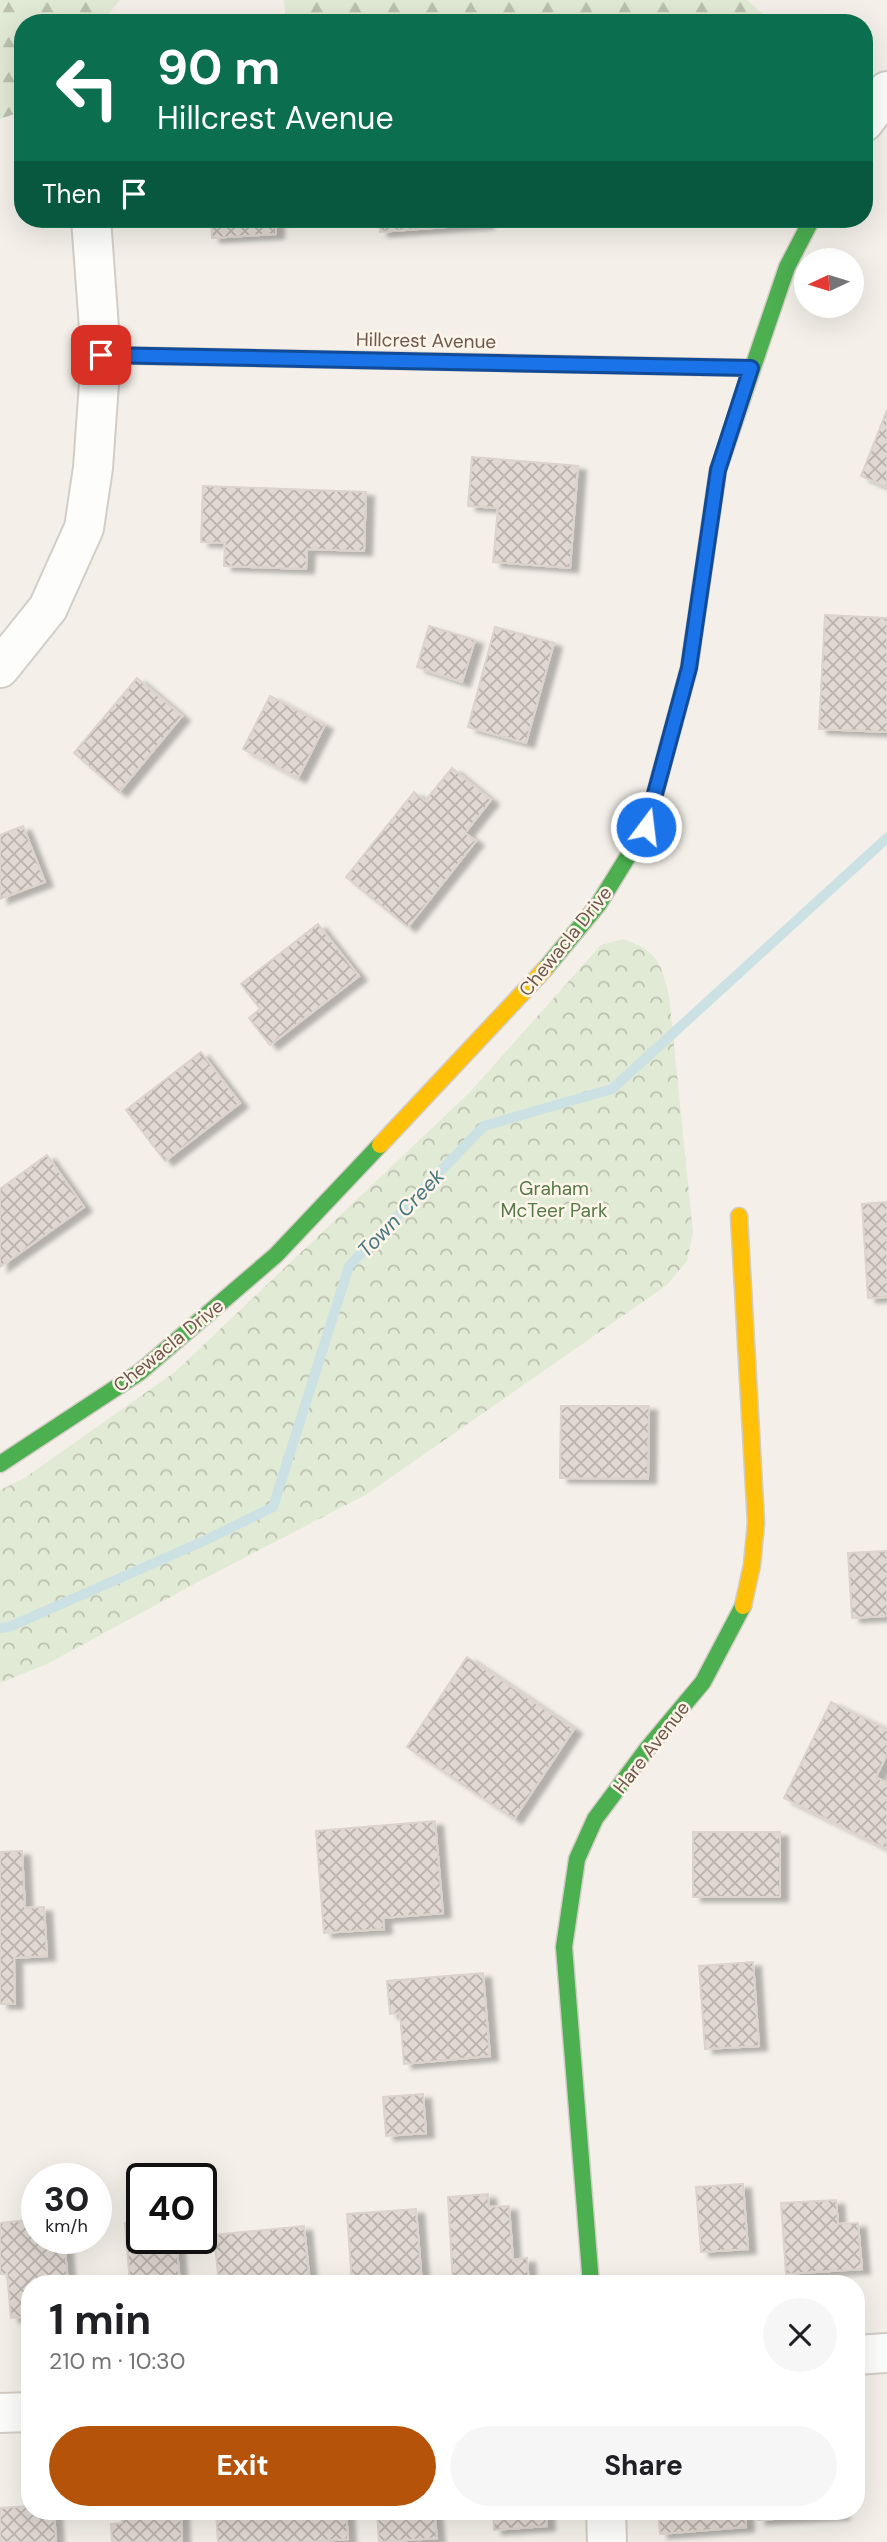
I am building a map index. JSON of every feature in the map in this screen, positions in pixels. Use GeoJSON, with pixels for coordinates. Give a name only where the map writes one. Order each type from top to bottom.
{"type":"FeatureCollection","features":[{"type":"Feature","properties":{"kind":"street"},"geometry":{"type":"LineString","coordinates":[[873,109],[887,90]]}},
{"type":"Feature","properties":{"kind":"street"},"geometry":{"type":"LineString","coordinates":[[0,668],[48,608],[84,528],[93,468],[101,355],[92,228]]}},
{"type":"Feature","properties":{"kind":"street","name":"Chewacla Drive"},"geometry":{"type":"LineString","coordinates":[[0,1464],[140,1372],[276,1255],[542,973],[598,905],[646,827],[689,668],[718,470],[787,267],[807,228]]}},
{"type":"Feature","properties":{"kind":"street","name":"Hillcrest Avenue"},"geometry":{"type":"LineString","coordinates":[[101,355],[751,368]]}},
{"type":"Feature","properties":{"kind":"street","name":"Hare Avenue"},"geometry":{"type":"LineString","coordinates":[[590,2275],[564,1947],[577,1859],[595,1819],[647,1749],[703,1682],[743,1606],[752,1565],[756,1523],[739,1216]]}},
{"type":"Feature","properties":{"kind":"street"},"geometry":{"type":"LineString","coordinates":[[865,2354],[887,2353]]}},
{"type":"Feature","properties":{"kind":"street"},"geometry":{"type":"LineString","coordinates":[[0,2413],[21,2412]]}},
{"type":"Feature","properties":{"kind":"street"},"geometry":{"type":"LineString","coordinates":[[606,2520],[607,2542]]}},
{"type":"Feature","properties":{"kind":"green space"},"geometry":{"type":"Polygon","coordinates":[[[0,0],[120,0],[108,14],[14,14],[14,114],[0,119],[0,0]]]}},
{"type":"Feature","properties":{"kind":"green space"},"geometry":{"type":"Polygon","coordinates":[[[284,0],[747,0],[763,14],[285,14],[284,0]]]}},
{"type":"Feature","properties":{"kind":"green space","name":"Graham McTeer Park"},"geometry":{"type":"Polygon","coordinates":[[[623,939],[643,948],[655,959],[669,995],[693,1233],[687,1261],[667,1285],[367,1494],[47,1664],[0,1683],[0,1490],[23,1479],[175,1372],[470,1092],[601,945],[623,939]]]}},
{"type":"Feature","properties":{"kind":"building"},"geometry":{"type":"Polygon","coordinates":[[[211,228],[276,228],[276,234],[212,238],[211,228]]]}},
{"type":"Feature","properties":{"kind":"building"},"geometry":{"type":"Polygon","coordinates":[[[380,228],[433,228],[380,232],[380,228]]]}},
{"type":"Feature","properties":{"kind":"building"},"geometry":{"type":"Polygon","coordinates":[[[887,410],[887,487],[861,476],[887,410]]]}},
{"type":"Feature","properties":{"kind":"building"},"geometry":{"type":"Polygon","coordinates":[[[472,457],[578,466],[570,568],[493,562],[498,508],[468,506],[472,457]]]}},
{"type":"Feature","properties":{"kind":"building"},"geometry":{"type":"Polygon","coordinates":[[[203,486],[366,492],[364,551],[307,549],[306,569],[224,566],[225,543],[201,542],[203,486]]]}},
{"type":"Feature","properties":{"kind":"building"},"geometry":{"type":"Polygon","coordinates":[[[825,615],[887,618],[887,732],[819,729],[825,615]]]}},
{"type":"Feature","properties":{"kind":"building"},"geometry":{"type":"Polygon","coordinates":[[[429,626],[475,640],[462,682],[417,667],[429,626]]]}},
{"type":"Feature","properties":{"kind":"building"},"geometry":{"type":"Polygon","coordinates":[[[495,627],[554,643],[526,743],[468,727],[495,627]]]}},
{"type":"Feature","properties":{"kind":"building"},"geometry":{"type":"Polygon","coordinates":[[[137,678],[182,716],[119,792],[74,753],[137,678]]]}},
{"type":"Feature","properties":{"kind":"building"},"geometry":{"type":"Polygon","coordinates":[[[270,696],[325,725],[298,778],[243,749],[270,696]]]}},
{"type":"Feature","properties":{"kind":"building"},"geometry":{"type":"Polygon","coordinates":[[[452,768],[491,800],[465,833],[476,841],[408,927],[346,877],[414,792],[425,801],[452,768]]]}},
{"type":"Feature","properties":{"kind":"building"},"geometry":{"type":"Polygon","coordinates":[[[23,826],[45,882],[0,899],[0,835],[23,826]]]}},
{"type":"Feature","properties":{"kind":"building"},"geometry":{"type":"Polygon","coordinates":[[[318,924],[359,976],[270,1045],[249,1018],[260,1009],[241,984],[318,924]]]}},
{"type":"Feature","properties":{"kind":"building"},"geometry":{"type":"Polygon","coordinates":[[[201,1052],[240,1103],[165,1161],[126,1110],[201,1052]]]}},
{"type":"Feature","properties":{"kind":"building"},"geometry":{"type":"Polygon","coordinates":[[[47,1155],[84,1207],[0,1267],[0,1189],[47,1155]]]}},
{"type":"Feature","properties":{"kind":"building"},"geometry":{"type":"Polygon","coordinates":[[[887,1202],[887,1297],[868,1298],[862,1204],[887,1202]]]}},
{"type":"Feature","properties":{"kind":"building"},"geometry":{"type":"Polygon","coordinates":[[[561,1406],[649,1406],[648,1479],[560,1478],[561,1406]]]}},
{"type":"Feature","properties":{"kind":"building"},"geometry":{"type":"Polygon","coordinates":[[[887,1551],[887,1616],[852,1618],[848,1553],[887,1551]]]}},
{"type":"Feature","properties":{"kind":"building"},"geometry":{"type":"Polygon","coordinates":[[[467,1657],[574,1729],[514,1819],[407,1747],[467,1657]]]}},
{"type":"Feature","properties":{"kind":"building"},"geometry":{"type":"Polygon","coordinates":[[[831,1702],[887,1729],[887,1754],[876,1777],[887,1783],[887,1849],[784,1798],[831,1702]]]}},
{"type":"Feature","properties":{"kind":"building"},"geometry":{"type":"Polygon","coordinates":[[[435,1821],[443,1913],[383,1918],[384,1929],[324,1933],[316,1831],[435,1821]]]}},
{"type":"Feature","properties":{"kind":"building"},"geometry":{"type":"Polygon","coordinates":[[[693,1832],[780,1832],[780,1897],[693,1897],[693,1832]]]}},
{"type":"Feature","properties":{"kind":"building"},"geometry":{"type":"Polygon","coordinates":[[[22,1851],[25,1908],[44,1907],[47,1956],[14,1958],[15,2004],[0,2004],[0,1852],[22,1851]]]}},
{"type":"Feature","properties":{"kind":"building"},"geometry":{"type":"Polygon","coordinates":[[[753,1962],[759,2046],[705,2049],[699,1966],[753,1962]]]}},
{"type":"Feature","properties":{"kind":"building"},"geometry":{"type":"Polygon","coordinates":[[[483,1973],[490,2056],[404,2064],[400,2013],[390,2014],[387,1981],[483,1973]]]}},
{"type":"Feature","properties":{"kind":"building"},"geometry":{"type":"Polygon","coordinates":[[[423,2094],[426,2133],[386,2136],[383,2097],[423,2094]]]}},
{"type":"Feature","properties":{"kind":"building"},"geometry":{"type":"Polygon","coordinates":[[[743,2184],[748,2249],[701,2252],[696,2187],[743,2184]]]}},
{"type":"Feature","properties":{"kind":"building"},"geometry":{"type":"Polygon","coordinates":[[[488,2194],[489,2207],[509,2206],[513,2260],[527,2258],[528,2275],[452,2275],[448,2197],[488,2194]]]}},
{"type":"Feature","properties":{"kind":"building"},"geometry":{"type":"Polygon","coordinates":[[[836,2200],[838,2224],[858,2223],[862,2269],[786,2274],[781,2203],[836,2200]]]}},
{"type":"Feature","properties":{"kind":"building"},"geometry":{"type":"Polygon","coordinates":[[[416,2209],[421,2275],[351,2275],[347,2214],[416,2209]]]}},
{"type":"Feature","properties":{"kind":"building"},"geometry":{"type":"Polygon","coordinates":[[[21,2221],[21,2254],[65,2254],[67,2275],[21,2275],[21,2317],[11,2318],[7,2274],[0,2274],[0,2223],[21,2221]]]}},
{"type":"Feature","properties":{"kind":"building"},"geometry":{"type":"Polygon","coordinates":[[[304,2226],[309,2275],[218,2275],[217,2235],[304,2226]]]}},
{"type":"Feature","properties":{"kind":"building"},"geometry":{"type":"Polygon","coordinates":[[[128,2254],[177,2254],[179,2275],[129,2275],[128,2254]]]}},
{"type":"Feature","properties":{"kind":"building"},"geometry":{"type":"Polygon","coordinates":[[[21,2507],[21,2520],[55,2520],[56,2542],[0,2542],[0,2508],[21,2507]]]}},
{"type":"Feature","properties":{"kind":"building"},"geometry":{"type":"Polygon","coordinates":[[[122,2520],[181,2520],[182,2542],[112,2542],[111,2524],[122,2523],[122,2520]]]}},
{"type":"Feature","properties":{"kind":"building"},"geometry":{"type":"Polygon","coordinates":[[[217,2520],[347,2520],[348,2539],[218,2542],[217,2520]]]}},
{"type":"Feature","properties":{"kind":"building"},"geometry":{"type":"Polygon","coordinates":[[[378,2520],[435,2520],[437,2538],[379,2542],[378,2520]]]}},
{"type":"Feature","properties":{"kind":"building"},"geometry":{"type":"Polygon","coordinates":[[[493,2520],[547,2520],[547,2526],[494,2530],[493,2520]]]}},
{"type":"Feature","properties":{"kind":"building"},"geometry":{"type":"Polygon","coordinates":[[[659,2520],[746,2520],[746,2527],[660,2534],[659,2520]]]}},
{"type":"Feature","properties":{"kind":"waterway","name":"Town Creek"},"geometry":{"type":"LineString","coordinates":[[0,1628],[9,1627],[206,1540],[273,1507],[349,1266],[484,1126],[612,1089],[887,838]]}},
{"type":"Feature","properties":{"kind":"traffic: fast"},"geometry":{"type":"LineString","coordinates":[[545,969],[598,905],[646,827],[689,668],[718,470],[787,267],[807,228]]}},
{"type":"Feature","properties":{"kind":"traffic: fast"},"geometry":{"type":"LineString","coordinates":[[458,362],[751,368]]}},
{"type":"Feature","properties":{"kind":"traffic: fast"},"geometry":{"type":"LineString","coordinates":[[0,1464],[140,1372],[276,1255],[380,1145]]}},
{"type":"Feature","properties":{"kind":"traffic: fast"},"geometry":{"type":"LineString","coordinates":[[590,2275],[564,1947],[577,1859],[595,1819],[647,1749],[703,1682],[743,1606]]}},
{"type":"Feature","properties":{"kind":"traffic: slow"},"geometry":{"type":"LineString","coordinates":[[101,355],[458,362]]}},
{"type":"Feature","properties":{"kind":"traffic: slow"},"geometry":{"type":"LineString","coordinates":[[380,1145],[545,969]]}},
{"type":"Feature","properties":{"kind":"traffic: slow"},"geometry":{"type":"LineString","coordinates":[[739,1216],[756,1523],[752,1565],[743,1606]]}},
{"type":"Feature","properties":{"kind":"route"},"geometry":{"type":"LineString","coordinates":[[101,355],[751,368],[718,470],[689,668],[646,827]]}}]}
